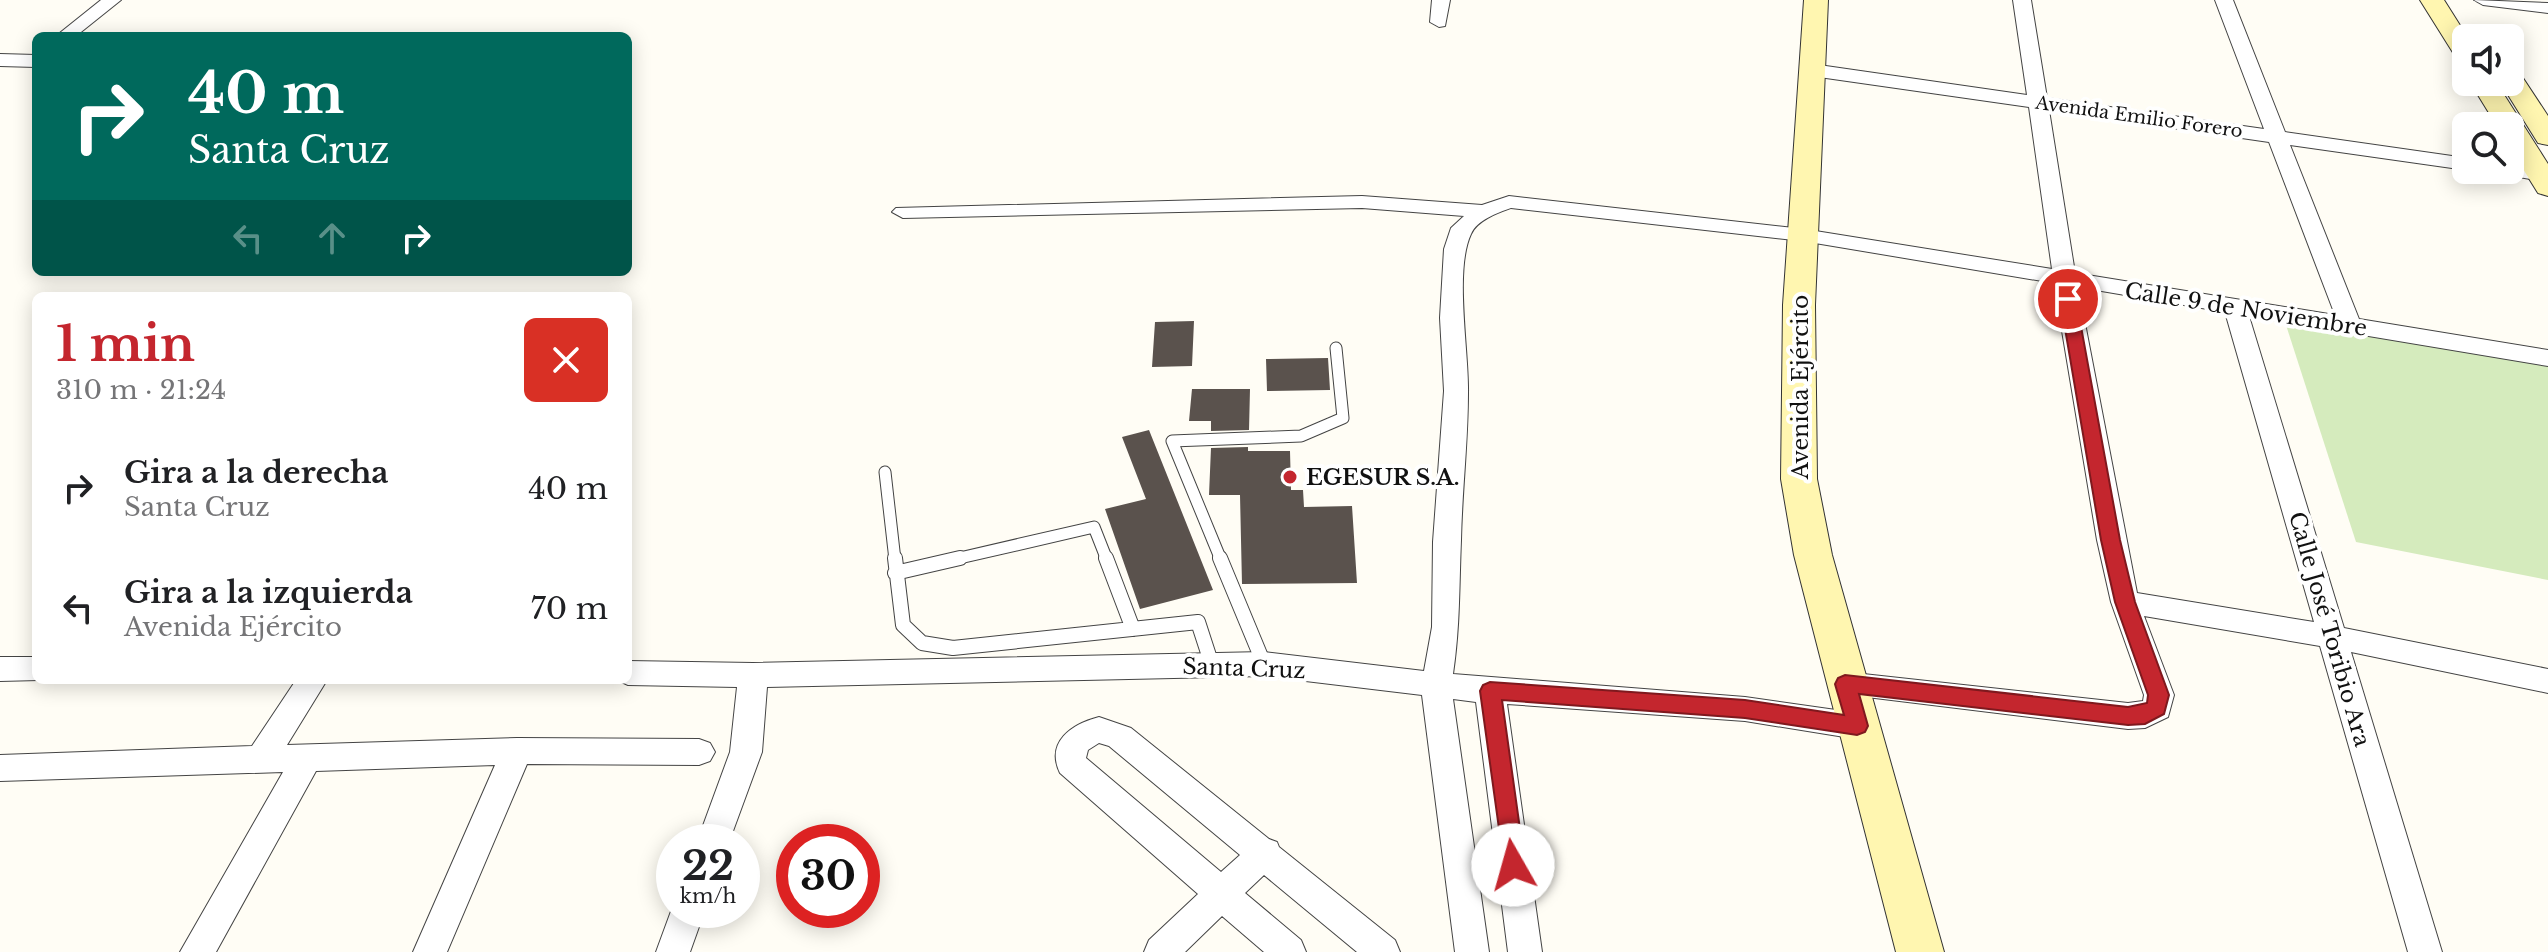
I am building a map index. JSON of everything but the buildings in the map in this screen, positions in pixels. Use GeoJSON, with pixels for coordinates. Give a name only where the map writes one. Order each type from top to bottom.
{"type":"FeatureCollection","features":[{"type":"Feature","properties":{"kind":"main road","name":"Avenida Ejército"},"geometry":{"type":"LineString","coordinates":[[1816,0],[1797,391],[1799,479],[1813,555],[1845,684],[1920,952]]}},
{"type":"Feature","properties":{"kind":"main road"},"geometry":{"type":"LineString","coordinates":[[2432,0],[2452,32]]}},
{"type":"Feature","properties":{"kind":"main road"},"geometry":{"type":"LineString","coordinates":[[2459,0],[2475,24]]}},
{"type":"Feature","properties":{"kind":"main road"},"geometry":{"type":"LineString","coordinates":[[2492,96],[2545,179]]}},
{"type":"Feature","properties":{"kind":"main road"},"geometry":{"type":"LineString","coordinates":[[2522,96],[2548,137]]}},
{"type":"Feature","properties":{"kind":"street"},"geometry":{"type":"LineString","coordinates":[[70,32],[112,0]]}},
{"type":"Feature","properties":{"kind":"street"},"geometry":{"type":"LineString","coordinates":[[1439,22],[1441,0]]}},
{"type":"Feature","properties":{"kind":"street"},"geometry":{"type":"LineString","coordinates":[[1845,684],[2128,716],[2145,715],[2157,708],[2159,695],[2125,602],[2111,540],[2065,280],[2022,0]]}},
{"type":"Feature","properties":{"kind":"street"},"geometry":{"type":"LineString","coordinates":[[2224,0],[2350,325]]}},
{"type":"Feature","properties":{"kind":"street"},"geometry":{"type":"LineString","coordinates":[[2483,0],[2548,8]]}},
{"type":"Feature","properties":{"kind":"street"},"geometry":{"type":"LineString","coordinates":[[0,60],[32,60]]}},
{"type":"Feature","properties":{"kind":"street","name":"Avenida Emilio Forero"},"geometry":{"type":"LineString","coordinates":[[1812,70],[2452,162]]}},
{"type":"Feature","properties":{"kind":"street"},"geometry":{"type":"LineString","coordinates":[[2524,174],[2545,179]]}},
{"type":"Feature","properties":{"kind":"street","name":"Calle 9 de Noviembre"},"geometry":{"type":"LineString","coordinates":[[903,212],[1362,202],[1484,211],[1509,202],[1803,235],[2548,358]]}},
{"type":"Feature","properties":{"kind":"street"},"geometry":{"type":"LineString","coordinates":[[1472,952],[1436,685],[1446,627],[1447,542],[1456,391],[1452,318],[1455,249],[1462,228],[1484,211]]}},
{"type":"Feature","properties":{"kind":"street","name":"Calle José Toribio Ara"},"geometry":{"type":"LineString","coordinates":[[2235,307],[2425,952]]}},
{"type":"Feature","properties":{"kind":"street"},"geometry":{"type":"LineString","coordinates":[[2125,602],[2333,637],[2548,681]]}},
{"type":"Feature","properties":{"kind":"street","name":"Santa Cruz"},"geometry":{"type":"LineString","coordinates":[[632,673],[753,675],[1264,664],[1490,691],[1745,709],[1857,726]]}},
{"type":"Feature","properties":{"kind":"street"},"geometry":{"type":"LineString","coordinates":[[0,669],[32,669]]}},
{"type":"Feature","properties":{"kind":"street"},"geometry":{"type":"LineString","coordinates":[[720,824],[746,752],[753,675]]}},
{"type":"Feature","properties":{"kind":"street"},"geometry":{"type":"LineString","coordinates":[[261,759],[309,684]]}},
{"type":"Feature","properties":{"kind":"street"},"geometry":{"type":"LineString","coordinates":[[1490,691],[1525,952]]}},
{"type":"Feature","properties":{"kind":"street"},"geometry":{"type":"LineString","coordinates":[[1289,952],[1071,764],[1072,746],[1078,738],[1099,730],[1120,737],[1265,852],[1383,952]]}},
{"type":"Feature","properties":{"kind":"street"},"geometry":{"type":"LineString","coordinates":[[0,768],[517,751],[699,752]]}},
{"type":"Feature","properties":{"kind":"street"},"geometry":{"type":"LineString","coordinates":[[430,952],[517,751]]}},
{"type":"Feature","properties":{"kind":"street"},"geometry":{"type":"LineString","coordinates":[[197,952],[306,760]]}},
{"type":"Feature","properties":{"kind":"street"},"geometry":{"type":"LineString","coordinates":[[1161,952],[1265,852]]}},
{"type":"Feature","properties":{"kind":"street"},"geometry":{"type":"LineString","coordinates":[[673,952],[682,928]]}},
{"type":"Feature","properties":{"kind":"lane"},"geometry":{"type":"LineString","coordinates":[[1264,664],[1172,441],[1301,436],[1343,418],[1336,348]]}},
{"type":"Feature","properties":{"kind":"lane"},"geometry":{"type":"LineString","coordinates":[[885,472],[903,625],[922,643],[953,648],[1198,622],[1212,665]]}},
{"type":"Feature","properties":{"kind":"lane"},"geometry":{"type":"LineString","coordinates":[[895,573],[1094,527],[1133,629]]}},
{"type":"Feature","properties":{"kind":"green space"},"geometry":{"type":"Polygon","coordinates":[[[2285,322],[2548,366],[2548,580],[2356,542],[2285,322]]]}},
{"type":"Feature","properties":{"kind":"place","name":"EGESUR S.A."},"geometry":{"type":"Point","coordinates":[1290,477]}},
{"type":"Feature","properties":{"kind":"route"},"geometry":{"type":"LineString","coordinates":[[1513,865],[1490,691],[1745,709],[1857,726],[1845,684],[2128,716],[2145,715],[2157,708],[2159,695],[2125,602],[2111,540],[2068,299]]}}]}
